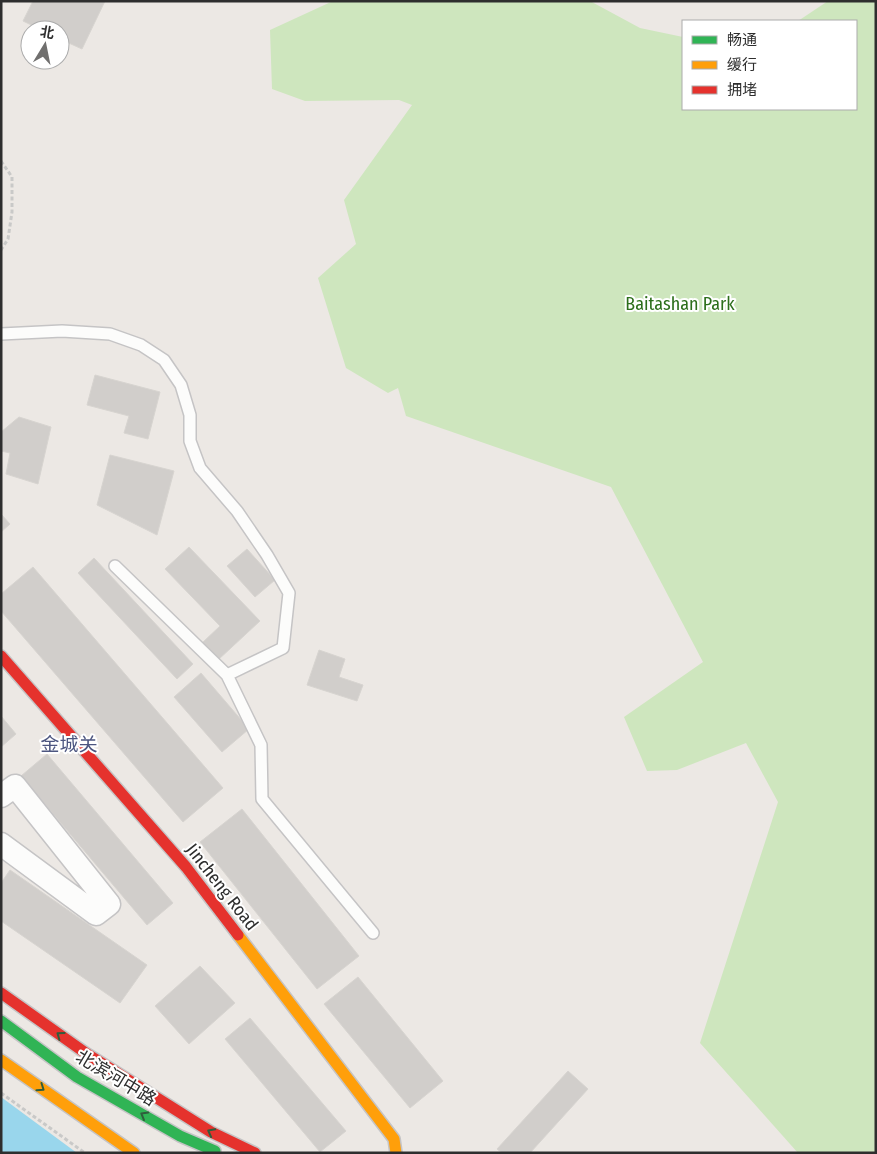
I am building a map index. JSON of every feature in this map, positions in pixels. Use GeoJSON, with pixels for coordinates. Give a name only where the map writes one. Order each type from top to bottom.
{"type":"FeatureCollection","features":[{"type":"Feature","properties":{"kind":"main road","name":"Jincheng Road"},"geometry":{"type":"LineString","coordinates":[[1,656],[186,867],[394,1139],[396,1153]]}},
{"type":"Feature","properties":{"kind":"main road"},"geometry":{"type":"LineString","coordinates":[[1,993],[96,1060],[211,1132],[255,1153]]}},
{"type":"Feature","properties":{"kind":"main road","name":"北滨河中路"},"geometry":{"type":"LineString","coordinates":[[1,1022],[78,1077],[180,1136],[219,1153]]}},
{"type":"Feature","properties":{"kind":"main road"},"geometry":{"type":"LineString","coordinates":[[1,1060],[134,1153]]}},
{"type":"Feature","properties":{"kind":"street"},"geometry":{"type":"LineString","coordinates":[[1,796],[15,786],[109,904],[96,914],[1,844]]}},
{"type":"Feature","properties":{"kind":"lane"},"geometry":{"type":"LineString","coordinates":[[1,334],[62,331],[110,334],[141,345],[164,360],[181,384],[190,415],[190,441],[200,468],[237,511],[267,555],[289,593],[283,648],[227,676]]}},
{"type":"Feature","properties":{"kind":"lane"},"geometry":{"type":"LineString","coordinates":[[115,566],[227,676],[261,745],[262,799],[373,933]]}},
{"type":"Feature","properties":{"kind":"path"},"geometry":{"type":"LineString","coordinates":[[1,161],[12,177],[12,212],[8,239],[1,250]]}},
{"type":"Feature","properties":{"kind":"path"},"geometry":{"type":"LineString","coordinates":[[1,1093],[85,1153]]}},
{"type":"Feature","properties":{"kind":"green space","name":"Baitashan Park"},"geometry":{"type":"Polygon","coordinates":[[[333,1],[590,1],[640,28],[682,37],[682,110],[857,110],[857,20],[800,20],[828,1],[876,1],[876,1153],[798,1153],[700,1043],[778,802],[746,743],[677,770],[647,771],[624,717],[703,662],[611,487],[406,416],[398,388],[388,393],[346,368],[318,278],[356,244],[344,200],[412,105],[399,100],[305,101],[272,89],[270,30],[333,1]]]}},
{"type":"Feature","properties":{"kind":"water"},"geometry":{"type":"Polygon","coordinates":[[[1,1097],[77,1153],[1,1153],[1,1097]]]}},
{"type":"Feature","properties":{"kind":"building"},"geometry":{"type":"Polygon","coordinates":[[[33,1],[105,1],[82,49],[70,44],[70,20],[24,20],[33,1]]]}},
{"type":"Feature","properties":{"kind":"building"},"geometry":{"type":"Polygon","coordinates":[[[95,375],[160,392],[148,439],[124,433],[129,416],[87,405],[95,375]]]}},
{"type":"Feature","properties":{"kind":"building"},"geometry":{"type":"Polygon","coordinates":[[[19,417],[51,427],[38,484],[6,474],[10,453],[1,451],[1,432],[19,417]]]}},
{"type":"Feature","properties":{"kind":"building"},"geometry":{"type":"Polygon","coordinates":[[[110,455],[174,471],[157,535],[97,505],[110,455]]]}},
{"type":"Feature","properties":{"kind":"building"},"geometry":{"type":"Polygon","coordinates":[[[1,514],[10,524],[1,532],[1,514]]]}},
{"type":"Feature","properties":{"kind":"building"},"geometry":{"type":"Polygon","coordinates":[[[189,547],[260,621],[218,660],[202,643],[220,626],[165,569],[189,547]]]}},
{"type":"Feature","properties":{"kind":"building"},"geometry":{"type":"Polygon","coordinates":[[[247,549],[275,580],[255,597],[227,566],[247,549]]]}},
{"type":"Feature","properties":{"kind":"building"},"geometry":{"type":"Polygon","coordinates":[[[94,558],[193,664],[177,679],[78,573],[94,558]]]}},
{"type":"Feature","properties":{"kind":"building"},"geometry":{"type":"Polygon","coordinates":[[[33,567],[223,788],[183,822],[1,611],[1,594],[33,567]]]}},
{"type":"Feature","properties":{"kind":"building"},"geometry":{"type":"Polygon","coordinates":[[[319,650],[345,659],[339,677],[363,685],[357,701],[307,685],[319,650]]]}},
{"type":"Feature","properties":{"kind":"building"},"geometry":{"type":"Polygon","coordinates":[[[201,673],[249,729],[222,752],[174,697],[201,673]]]}},
{"type":"Feature","properties":{"kind":"building"},"geometry":{"type":"Polygon","coordinates":[[[1,716],[16,734],[1,747],[1,716]]]}},
{"type":"Feature","properties":{"kind":"building"},"geometry":{"type":"Polygon","coordinates":[[[47,754],[173,903],[147,925],[21,776],[47,754]]]}},
{"type":"Feature","properties":{"kind":"building"},"geometry":{"type":"Polygon","coordinates":[[[242,809],[359,956],[317,989],[200,842],[242,809]]]}},
{"type":"Feature","properties":{"kind":"building"},"geometry":{"type":"Polygon","coordinates":[[[10,870],[147,965],[120,1003],[1,921],[1,883],[10,870]]]}},
{"type":"Feature","properties":{"kind":"building"},"geometry":{"type":"Polygon","coordinates":[[[200,966],[235,1003],[189,1044],[155,1006],[200,966]]]}},
{"type":"Feature","properties":{"kind":"building"},"geometry":{"type":"Polygon","coordinates":[[[358,977],[443,1081],[410,1108],[324,1004],[358,977]]]}},
{"type":"Feature","properties":{"kind":"building"},"geometry":{"type":"Polygon","coordinates":[[[250,1018],[346,1131],[320,1152],[225,1039],[250,1018]]]}},
{"type":"Feature","properties":{"kind":"building"},"geometry":{"type":"Polygon","coordinates":[[[568,1071],[588,1089],[530,1153],[502,1153],[497,1149],[568,1071]]]}},
{"type":"Feature","properties":{"kind":"traffic: fast"},"geometry":{"type":"LineString","coordinates":[[1,1021],[77,1077],[180,1136],[215,1151]]}},
{"type":"Feature","properties":{"kind":"traffic: slow"},"geometry":{"type":"LineString","coordinates":[[238,935],[394,1139],[396,1153]]}},
{"type":"Feature","properties":{"kind":"traffic: slow"},"geometry":{"type":"LineString","coordinates":[[1,1060],[134,1153]]}},
{"type":"Feature","properties":{"kind":"traffic: jam"},"geometry":{"type":"LineString","coordinates":[[1,656],[186,867],[238,935]]}},
{"type":"Feature","properties":{"kind":"traffic: jam"},"geometry":{"type":"LineString","coordinates":[[1,993],[87,1054],[211,1132],[255,1153]]}},
{"type":"Feature","properties":{"kind":"district","name":"金城关"},"geometry":{"type":"Point","coordinates":[69,744]}}]}
